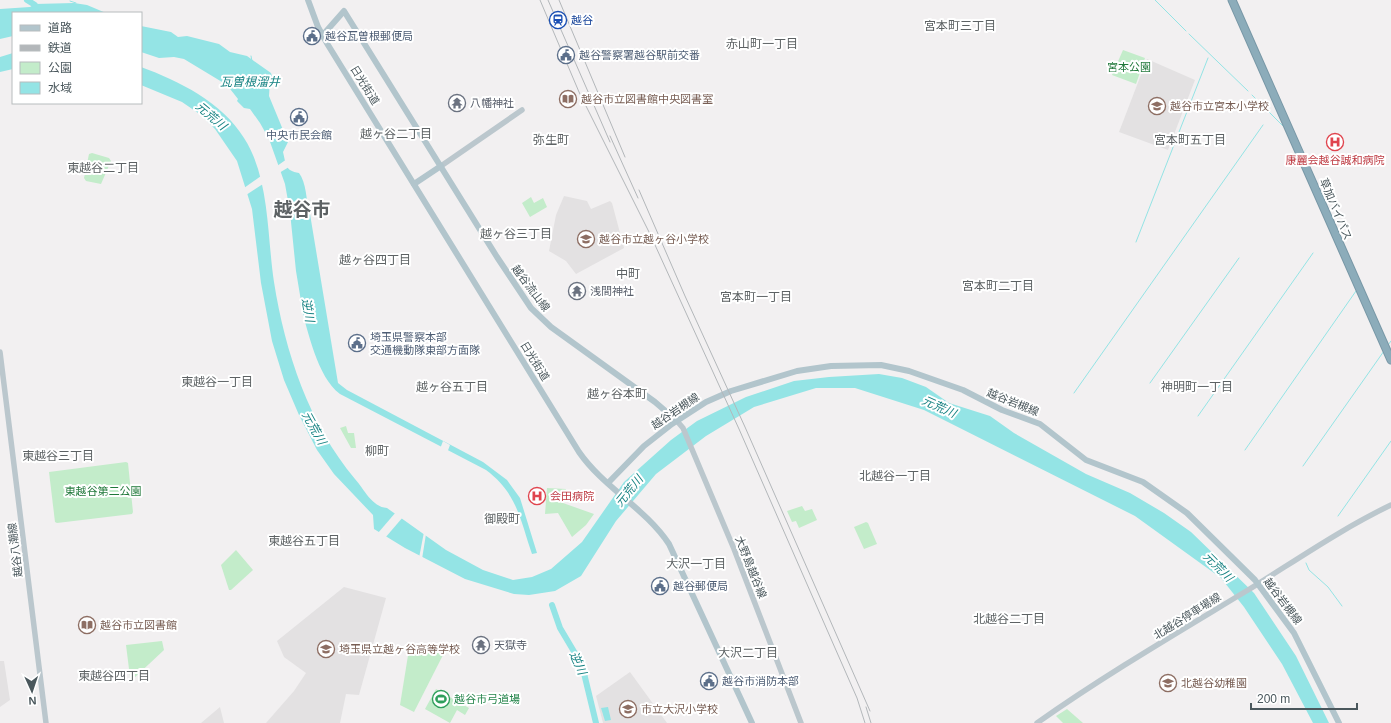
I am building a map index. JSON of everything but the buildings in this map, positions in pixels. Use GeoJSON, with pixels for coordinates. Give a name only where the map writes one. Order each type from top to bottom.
{"type":"FeatureCollection","features":[{"type":"Feature","properties":{"kind":"highway","name":"草加バイパス"},"geometry":{"type":"LineString","coordinates":[[1232,0],[1391,360]]}},
{"type":"Feature","properties":{"kind":"highway","name":"草加バイパス"},"geometry":{"type":"LineString","coordinates":[[1236,0],[1391,349]]}},
{"type":"Feature","properties":{"kind":"main road","name":"日光街道"},"geometry":{"type":"LineString","coordinates":[[308,0],[322,36],[576,446],[587,462],[608,484],[656,526],[674,551],[752,723]]}},
{"type":"Feature","properties":{"kind":"main road","name":"越谷流山線"},"geometry":{"type":"LineString","coordinates":[[322,36],[344,11],[508,274],[535,313],[566,339],[655,402],[677,421]]}},
{"type":"Feature","properties":{"kind":"main road"},"geometry":{"type":"LineString","coordinates":[[414,184],[522,110]]}},
{"type":"Feature","properties":{"kind":"main road","name":"越谷八潮線"},"geometry":{"type":"LineString","coordinates":[[0,352],[46,723]]}},
{"type":"Feature","properties":{"kind":"main road","name":"越谷岩槻線"},"geometry":{"type":"LineString","coordinates":[[608,484],[644,446],[677,421],[706,402],[732,391],[797,371],[831,366],[869,364],[896,367],[909,371],[963,390],[995,407],[1040,424],[1078,454],[1092,463],[1122,473],[1153,488],[1196,521],[1256,585],[1294,633],[1339,723]]}},
{"type":"Feature","properties":{"kind":"main road","name":"大野島越谷線"},"geometry":{"type":"LineString","coordinates":[[677,421],[683,428],[734,549],[801,723]]}},
{"type":"Feature","properties":{"kind":"main road","name":"北越谷停車場線"},"geometry":{"type":"LineString","coordinates":[[1037,723],[1097,683],[1226,603],[1361,521],[1391,505]]}},
{"type":"Feature","properties":{"kind":"shaded area","name":"越谷市立宮本小学校"},"geometry":{"type":"Polygon","coordinates":[[[1147,59],[1195,80],[1168,150],[1119,132],[1147,59]]]}},
{"type":"Feature","properties":{"kind":"shaded area","name":"越谷市立越ヶ谷小学校"},"geometry":{"type":"Polygon","coordinates":[[[564,196],[587,201],[591,209],[610,201],[612,203],[624,248],[576,274],[566,261],[549,251],[556,215],[564,196]]]}},
{"type":"Feature","properties":{"kind":"shaded area","name":"埼玉県立越ヶ谷高等学校"},"geometry":{"type":"Polygon","coordinates":[[[344,587],[386,598],[359,695],[346,694],[340,723],[266,723],[294,691],[306,673],[284,657],[277,641],[344,587]]]}},
{"type":"Feature","properties":{"kind":"shaded area"},"geometry":{"type":"Polygon","coordinates":[[[0,661],[4,661],[10,700],[0,707],[0,661]]]}},
{"type":"Feature","properties":{"kind":"shaded area","name":"市立大沢小学校"},"geometry":{"type":"Polygon","coordinates":[[[630,672],[667,723],[603,723],[596,696],[630,672]]]}},
{"type":"Feature","properties":{"kind":"shaded area"},"geometry":{"type":"Polygon","coordinates":[[[220,707],[224,723],[201,723],[220,707]]]}},
{"type":"Feature","properties":{"kind":"green space","name":"宮本公園"},"geometry":{"type":"Polygon","coordinates":[[[1123,50],[1145,58],[1136,84],[1112,75],[1123,50]]]}},
{"type":"Feature","properties":{"kind":"green space"},"geometry":{"type":"Polygon","coordinates":[[[92,153],[109,158],[111,161],[101,184],[86,181],[84,178],[89,154],[92,153]]]}},
{"type":"Feature","properties":{"kind":"green space"},"geometry":{"type":"Polygon","coordinates":[[[531,197],[534,203],[543,198],[547,207],[530,217],[522,203],[531,197]]]}},
{"type":"Feature","properties":{"kind":"green space"},"geometry":{"type":"Polygon","coordinates":[[[346,426],[348,433],[354,433],[356,448],[351,448],[340,428],[346,426]]]}},
{"type":"Feature","properties":{"kind":"green space","name":"東越谷第二公園"},"geometry":{"type":"Polygon","coordinates":[[[126,462],[128,463],[132,514],[57,523],[55,522],[49,472],[126,462]]]}},
{"type":"Feature","properties":{"kind":"green space"},"geometry":{"type":"Polygon","coordinates":[[[547,488],[566,489],[563,503],[594,514],[586,525],[572,537],[558,513],[545,514],[547,488]]]}},
{"type":"Feature","properties":{"kind":"green space"},"geometry":{"type":"Polygon","coordinates":[[[802,506],[805,511],[812,509],[817,520],[799,528],[796,521],[792,522],[787,511],[802,506]]]}},
{"type":"Feature","properties":{"kind":"green space"},"geometry":{"type":"Polygon","coordinates":[[[866,522],[868,523],[877,544],[864,549],[854,527],[866,522]]]}},
{"type":"Feature","properties":{"kind":"green space"},"geometry":{"type":"Polygon","coordinates":[[[236,550],[253,570],[231,590],[229,590],[221,565],[236,550]]]}},
{"type":"Feature","properties":{"kind":"green space"},"geometry":{"type":"Polygon","coordinates":[[[162,641],[164,650],[133,679],[130,677],[126,645],[162,641]]]}},
{"type":"Feature","properties":{"kind":"green space"},"geometry":{"type":"Polygon","coordinates":[[[410,643],[443,655],[414,712],[400,705],[410,643]]]}},
{"type":"Feature","properties":{"kind":"green space","name":"越谷市弓道場"},"geometry":{"type":"Polygon","coordinates":[[[436,689],[469,708],[465,715],[457,710],[450,723],[425,709],[436,689]]]}},
{"type":"Feature","properties":{"kind":"green space"},"geometry":{"type":"Polygon","coordinates":[[[1067,709],[1083,723],[1063,723],[1056,716],[1067,709]]]}},
{"type":"Feature","properties":{"kind":"water"},"geometry":{"type":"Polygon","coordinates":[[[74,3],[87,5],[104,12],[12,12],[12,36],[0,39],[0,9],[30,7],[35,4],[74,3]]]}},
{"type":"Feature","properties":{"kind":"water","name":"瓦曽根溜井"},"geometry":{"type":"Polygon","coordinates":[[[142,26],[171,32],[178,37],[187,36],[219,44],[230,52],[247,56],[271,73],[273,80],[270,80],[269,96],[288,142],[283,152],[286,163],[291,171],[299,173],[305,186],[308,212],[310,214],[338,383],[347,390],[483,462],[507,480],[520,498],[537,553],[532,554],[511,497],[505,488],[486,470],[340,394],[332,386],[319,365],[300,304],[301,301],[296,271],[290,212],[285,184],[269,139],[250,109],[244,108],[237,101],[238,99],[227,85],[184,59],[174,57],[159,58],[142,52],[142,26]]]}},
{"type":"Feature","properties":{"kind":"water"},"geometry":{"type":"Polygon","coordinates":[[[12,53],[12,69],[0,72],[0,57],[12,53]]]}},
{"type":"Feature","properties":{"kind":"water","name":"元荒川"},"geometry":{"type":"Polygon","coordinates":[[[142,67],[184,86],[212,103],[235,125],[244,138],[259,171],[263,189],[274,282],[285,335],[292,361],[312,411],[324,435],[339,458],[373,501],[382,507],[387,508],[446,550],[483,570],[513,580],[532,577],[551,569],[582,542],[624,482],[671,440],[697,421],[746,397],[794,381],[879,374],[902,378],[926,387],[949,403],[990,416],[1014,433],[1086,474],[1130,493],[1164,513],[1191,532],[1254,593],[1296,656],[1329,723],[1313,723],[1282,664],[1244,607],[1221,578],[1135,516],[924,410],[855,388],[816,388],[754,407],[706,436],[656,474],[616,521],[581,576],[555,591],[529,595],[514,594],[465,579],[405,548],[374,529],[373,515],[334,474],[317,450],[299,415],[284,380],[272,341],[261,283],[252,209],[237,161],[215,129],[201,115],[182,102],[142,85],[142,67]]]}},
{"type":"Feature","properties":{"kind":"water"},"geometry":{"type":"Polygon","coordinates":[[[608,707],[611,720],[605,721],[601,708],[608,707]]]}},
{"type":"Feature","properties":{"kind":"pier"},"geometry":{"type":"Polygon","coordinates":[[[287,159],[289,167],[279,173],[277,166],[287,159]]]}},
{"type":"Feature","properties":{"kind":"pier"},"geometry":{"type":"Polygon","coordinates":[[[261,176],[263,184],[246,195],[244,188],[261,176]]]}},
{"type":"Feature","properties":{"kind":"pier"},"geometry":{"type":"Polygon","coordinates":[[[443,441],[450,445],[447,453],[440,449],[443,441]]]}},
{"type":"Feature","properties":{"kind":"pier"},"geometry":{"type":"Polygon","coordinates":[[[396,512],[403,517],[385,538],[378,533],[396,512]]]}},
{"type":"Feature","properties":{"kind":"pier"},"geometry":{"type":"Polygon","coordinates":[[[424,532],[426,534],[422,559],[419,558],[424,532]]]}},
{"type":"Feature","properties":{"kind":"waterway"},"geometry":{"type":"LineString","coordinates":[[27,0],[35,5],[36,12]]}},
{"type":"Feature","properties":{"kind":"waterway"},"geometry":{"type":"LineString","coordinates":[[1155,0],[1186,31]]}},
{"type":"Feature","properties":{"kind":"waterway"},"geometry":{"type":"LineString","coordinates":[[70,1],[76,3]]}},
{"type":"Feature","properties":{"kind":"waterway"},"geometry":{"type":"LineString","coordinates":[[1189,34],[1248,91]]}},
{"type":"Feature","properties":{"kind":"waterway"},"geometry":{"type":"LineString","coordinates":[[251,56],[252,61]]}},
{"type":"Feature","properties":{"kind":"waterway"},"geometry":{"type":"LineString","coordinates":[[1136,242],[1208,58]]}},
{"type":"Feature","properties":{"kind":"waterway"},"geometry":{"type":"LineString","coordinates":[[1252,95],[1283,126]]}},
{"type":"Feature","properties":{"kind":"waterway"},"geometry":{"type":"LineString","coordinates":[[1074,393],[1263,125]]}},
{"type":"Feature","properties":{"kind":"waterway"},"geometry":{"type":"LineString","coordinates":[[1198,416],[1313,253]]}},
{"type":"Feature","properties":{"kind":"waterway"},"geometry":{"type":"LineString","coordinates":[[1150,383],[1239,258]]}},
{"type":"Feature","properties":{"kind":"waterway"},"geometry":{"type":"LineString","coordinates":[[1245,450],[1356,291]]}},
{"type":"Feature","properties":{"kind":"waterway"},"geometry":{"type":"LineString","coordinates":[[1388,345],[1391,341]]}},
{"type":"Feature","properties":{"kind":"waterway"},"geometry":{"type":"LineString","coordinates":[[1303,466],[1384,351]]}},
{"type":"Feature","properties":{"kind":"waterway"},"geometry":{"type":"LineString","coordinates":[[1338,516],[1391,441]]}},
{"type":"Feature","properties":{"kind":"waterway"},"geometry":{"type":"LineString","coordinates":[[1306,563],[1309,570],[1328,587],[1342,606]]}},
{"type":"Feature","properties":{"kind":"waterway","name":"逆川"},"geometry":{"type":"LineString","coordinates":[[552,605],[560,628],[582,665],[596,723]]}},
{"type":"Feature","properties":{"kind":"railway"},"geometry":{"type":"LineString","coordinates":[[540,0],[579,92],[650,234],[739,429],[857,698],[865,723]]}},
{"type":"Feature","properties":{"kind":"railway"},"geometry":{"type":"LineString","coordinates":[[548,0],[610,142]]}},
{"type":"Feature","properties":{"kind":"railway"},"geometry":{"type":"LineString","coordinates":[[559,0],[625,157]]}},
{"type":"Feature","properties":{"kind":"railway"},"geometry":{"type":"LineString","coordinates":[[610,136],[638,198]]}},
{"type":"Feature","properties":{"kind":"railway"},"geometry":{"type":"LineString","coordinates":[[639,190],[870,711]]}},
{"type":"Feature","properties":{"kind":"railway"},"geometry":{"type":"LineString","coordinates":[[866,707],[871,723]]}},
{"type":"Feature","properties":{"kind":"place","name":"越谷"},"geometry":{"type":"Point","coordinates":[558,20]}},
{"type":"Feature","properties":{"kind":"place","name":"越谷瓦曽根郵便局"},"geometry":{"type":"Point","coordinates":[312,36]}},
{"type":"Feature","properties":{"kind":"place","name":"越谷警察署越谷駅前交番"},"geometry":{"type":"Point","coordinates":[566,55]}},
{"type":"Feature","properties":{"kind":"place","name":"越谷市立図書館中央図書室"},"geometry":{"type":"Point","coordinates":[568,99]}},
{"type":"Feature","properties":{"kind":"place","name":"八幡神社"},"geometry":{"type":"Point","coordinates":[457,103]}},
{"type":"Feature","properties":{"kind":"place","name":"越谷市立宮本小学校"},"geometry":{"type":"Point","coordinates":[1157,106]}},
{"type":"Feature","properties":{"kind":"place","name":"中央市民会館"},"geometry":{"type":"Point","coordinates":[299,117]}},
{"type":"Feature","properties":{"kind":"place","name":"康麗会越谷誠和病院"},"geometry":{"type":"Point","coordinates":[1335,142]}},
{"type":"Feature","properties":{"kind":"place","name":"越谷市立越ヶ谷小学校"},"geometry":{"type":"Point","coordinates":[586,239]}},
{"type":"Feature","properties":{"kind":"place","name":"浅間神社"},"geometry":{"type":"Point","coordinates":[577,291]}},
{"type":"Feature","properties":{"kind":"place","name":"埼玉県警察本部 交通機動隊東部方面隊"},"geometry":{"type":"Point","coordinates":[357,343]}},
{"type":"Feature","properties":{"kind":"place","name":"会田病院"},"geometry":{"type":"Point","coordinates":[537,496]}},
{"type":"Feature","properties":{"kind":"place","name":"越谷郵便局"},"geometry":{"type":"Point","coordinates":[660,586]}},
{"type":"Feature","properties":{"kind":"place","name":"越谷市立図書館"},"geometry":{"type":"Point","coordinates":[87,625]}},
{"type":"Feature","properties":{"kind":"place","name":"天獄寺"},"geometry":{"type":"Point","coordinates":[481,645]}},
{"type":"Feature","properties":{"kind":"place","name":"埼玉県立越ヶ谷高等学校"},"geometry":{"type":"Point","coordinates":[326,649]}},
{"type":"Feature","properties":{"kind":"place","name":"越谷市消防本部"},"geometry":{"type":"Point","coordinates":[709,681]}},
{"type":"Feature","properties":{"kind":"place","name":"北越谷幼稚園"},"geometry":{"type":"Point","coordinates":[1168,683]}},
{"type":"Feature","properties":{"kind":"place","name":"越谷市弓道場"},"geometry":{"type":"Point","coordinates":[441,699]}},
{"type":"Feature","properties":{"kind":"place","name":"市立大沢小学校"},"geometry":{"type":"Point","coordinates":[628,709]}},
{"type":"Feature","properties":{"kind":"district","name":"宮本町三丁目"},"geometry":{"type":"Point","coordinates":[960,26]}},
{"type":"Feature","properties":{"kind":"district","name":"赤山町一丁目"},"geometry":{"type":"Point","coordinates":[762,44]}},
{"type":"Feature","properties":{"kind":"district","name":"越ヶ谷二丁目"},"geometry":{"type":"Point","coordinates":[396,134]}},
{"type":"Feature","properties":{"kind":"district","name":"弥生町"},"geometry":{"type":"Point","coordinates":[551,140]}},
{"type":"Feature","properties":{"kind":"district","name":"宮本町五丁目"},"geometry":{"type":"Point","coordinates":[1190,140]}},
{"type":"Feature","properties":{"kind":"district","name":"東越谷二丁目"},"geometry":{"type":"Point","coordinates":[103,168]}},
{"type":"Feature","properties":{"kind":"district","name":"越谷市"},"geometry":{"type":"Point","coordinates":[302,209]}},
{"type":"Feature","properties":{"kind":"district","name":"越ヶ谷三丁目"},"geometry":{"type":"Point","coordinates":[516,234]}},
{"type":"Feature","properties":{"kind":"district","name":"越ヶ谷四丁目"},"geometry":{"type":"Point","coordinates":[375,260]}},
{"type":"Feature","properties":{"kind":"district","name":"中町"},"geometry":{"type":"Point","coordinates":[628,274]}},
{"type":"Feature","properties":{"kind":"district","name":"宮本町二丁目"},"geometry":{"type":"Point","coordinates":[998,286]}},
{"type":"Feature","properties":{"kind":"district","name":"宮本町一丁目"},"geometry":{"type":"Point","coordinates":[756,297]}},
{"type":"Feature","properties":{"kind":"district","name":"東越谷一丁目"},"geometry":{"type":"Point","coordinates":[217,382]}},
{"type":"Feature","properties":{"kind":"district","name":"越ヶ谷五丁目"},"geometry":{"type":"Point","coordinates":[452,387]}},
{"type":"Feature","properties":{"kind":"district","name":"神明町一丁目"},"geometry":{"type":"Point","coordinates":[1197,387]}},
{"type":"Feature","properties":{"kind":"district","name":"越ヶ谷本町"},"geometry":{"type":"Point","coordinates":[617,394]}},
{"type":"Feature","properties":{"kind":"district","name":"柳町"},"geometry":{"type":"Point","coordinates":[377,451]}},
{"type":"Feature","properties":{"kind":"district","name":"東越谷三丁目"},"geometry":{"type":"Point","coordinates":[58,456]}},
{"type":"Feature","properties":{"kind":"district","name":"北越谷一丁目"},"geometry":{"type":"Point","coordinates":[895,476]}},
{"type":"Feature","properties":{"kind":"district","name":"御殿町"},"geometry":{"type":"Point","coordinates":[502,519]}},
{"type":"Feature","properties":{"kind":"district","name":"東越谷五丁目"},"geometry":{"type":"Point","coordinates":[304,541]}},
{"type":"Feature","properties":{"kind":"district","name":"大沢一丁目"},"geometry":{"type":"Point","coordinates":[696,564]}},
{"type":"Feature","properties":{"kind":"district","name":"北越谷二丁目"},"geometry":{"type":"Point","coordinates":[1009,619]}},
{"type":"Feature","properties":{"kind":"district","name":"大沢二丁目"},"geometry":{"type":"Point","coordinates":[748,653]}},
{"type":"Feature","properties":{"kind":"district","name":"東越谷四丁目"},"geometry":{"type":"Point","coordinates":[114,676]}}]}
